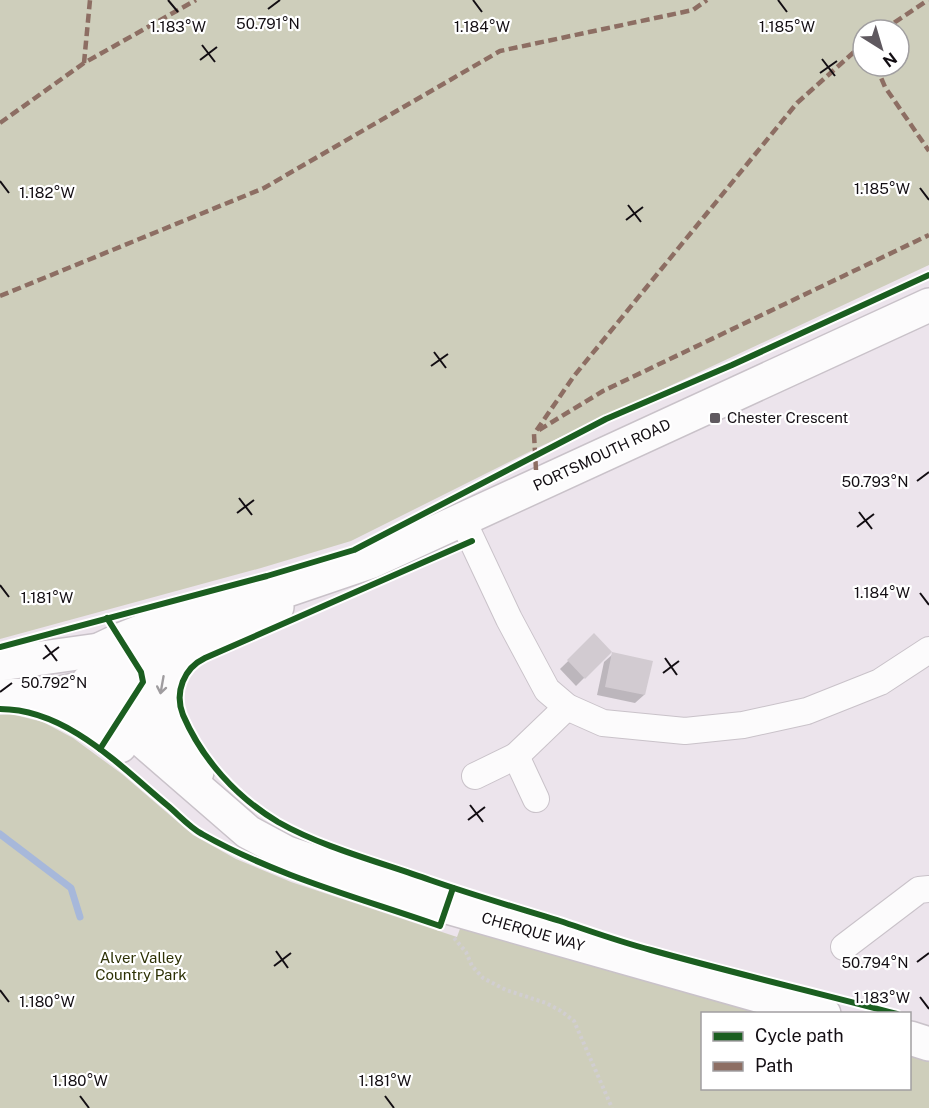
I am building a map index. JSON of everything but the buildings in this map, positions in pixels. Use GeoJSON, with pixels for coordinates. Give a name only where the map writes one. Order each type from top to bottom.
{"type":"FeatureCollection","features":[{"type":"Feature","properties":{"kind":"street","name":"PORTSMOUTH ROAD"},"geometry":{"type":"LineString","coordinates":[[42,697],[101,684],[153,654],[270,596],[370,562],[929,305]]}},
{"type":"Feature","properties":{"kind":"street"},"geometry":{"type":"LineString","coordinates":[[462,519],[530,661],[547,690],[567,707],[603,723],[685,731],[743,725],[807,711],[880,682],[929,650]]}},
{"type":"Feature","properties":{"kind":"street"},"geometry":{"type":"LineString","coordinates":[[219,807],[164,721],[160,703],[161,679],[171,664],[186,650],[370,562]]}},
{"type":"Feature","properties":{"kind":"street","name":"PORTSMOUTH ROAD"},"geometry":{"type":"LineString","coordinates":[[0,664],[99,650],[179,616],[270,596]]}},
{"type":"Feature","properties":{"kind":"street","name":"CHERQUE WAY"},"geometry":{"type":"LineString","coordinates":[[99,650],[105,708],[248,832],[287,853],[334,867],[444,916],[816,1012]]}},
{"type":"Feature","properties":{"kind":"street"},"geometry":{"type":"LineString","coordinates":[[0,678],[21,677],[101,684],[132,700],[156,718],[173,736]]}},
{"type":"Feature","properties":{"kind":"street"},"geometry":{"type":"LineString","coordinates":[[0,696],[42,697]]}},
{"type":"Feature","properties":{"kind":"street","name":"CHERQUE WAY"},"geometry":{"type":"LineString","coordinates":[[42,697],[55,699],[70,706],[206,819],[230,831],[248,832]]}},
{"type":"Feature","properties":{"kind":"street"},"geometry":{"type":"LineString","coordinates":[[475,776],[516,756],[567,707]]}},
{"type":"Feature","properties":{"kind":"street"},"geometry":{"type":"LineString","coordinates":[[516,756],[536,799]]}},
{"type":"Feature","properties":{"kind":"street"},"geometry":{"type":"LineString","coordinates":[[844,947],[919,890],[929,889]]}},
{"type":"Feature","properties":{"kind":"street"},"geometry":{"type":"LineString","coordinates":[[911,1039],[929,1044]]}},
{"type":"Feature","properties":{"kind":"path"},"geometry":{"type":"LineString","coordinates":[[444,916],[472,966],[483,978],[506,990],[546,1003],[561,1011],[574,1022],[612,1108]]}},
{"type":"Feature","properties":{"kind":"green space"},"geometry":{"type":"Polygon","coordinates":[[[0,0],[929,0],[929,265],[535,449],[351,541],[261,568],[0,639],[0,0]]]}},
{"type":"Feature","properties":{"kind":"green space","name":"Alver Valley Country Park"},"geometry":{"type":"Polygon","coordinates":[[[11,714],[43,722],[73,738],[122,774],[193,835],[236,859],[291,882],[457,937],[461,926],[786,1012],[701,1012],[701,1090],[911,1090],[911,1042],[929,1047],[929,1108],[0,1108],[0,715],[11,714]]]}},
{"type":"Feature","properties":{"kind":"waterway"},"geometry":{"type":"LineString","coordinates":[[0,834],[71,888],[80,917]]}},
{"type":"Feature","properties":{"kind":"marked path"},"geometry":{"type":"LineString","coordinates":[[84,63],[90,0]]}},
{"type":"Feature","properties":{"kind":"marked path"},"geometry":{"type":"LineString","coordinates":[[0,123],[84,63],[196,0]]}},
{"type":"Feature","properties":{"kind":"marked path"},"geometry":{"type":"LineString","coordinates":[[0,296],[264,188],[500,51],[693,10],[707,0]]}},
{"type":"Feature","properties":{"kind":"marked path"},"geometry":{"type":"LineString","coordinates":[[901,18],[928,0]]}},
{"type":"Feature","properties":{"kind":"marked path"},"geometry":{"type":"LineString","coordinates":[[536,470],[534,434],[574,376],[797,103],[851,55]]}},
{"type":"Feature","properties":{"kind":"marked path"},"geometry":{"type":"LineString","coordinates":[[881,78],[929,151]]}},
{"type":"Feature","properties":{"kind":"marked path"},"geometry":{"type":"LineString","coordinates":[[539,430],[603,391],[929,235]]}},
{"type":"Feature","properties":{"kind":"cycle path"},"geometry":{"type":"LineString","coordinates":[[0,647],[267,576],[354,550],[606,419],[732,365],[929,275]]}},
{"type":"Feature","properties":{"kind":"cycle path"},"geometry":{"type":"LineString","coordinates":[[472,541],[205,658],[191,668],[180,689],[180,706],[200,747],[222,776],[248,801],[278,822],[314,840],[353,854],[628,944],[889,1012]]}},
{"type":"Feature","properties":{"kind":"cycle path"},"geometry":{"type":"LineString","coordinates":[[100,749],[143,682],[141,672],[107,618]]}},
{"type":"Feature","properties":{"kind":"cycle path"},"geometry":{"type":"LineString","coordinates":[[0,709],[24,711],[47,718],[69,729],[110,757],[197,831],[230,849],[289,874],[440,926],[453,888]]}},
{"type":"Feature","properties":{"kind":"place","name":"Chester Crescent"},"geometry":{"type":"Point","coordinates":[715,418]}}]}
